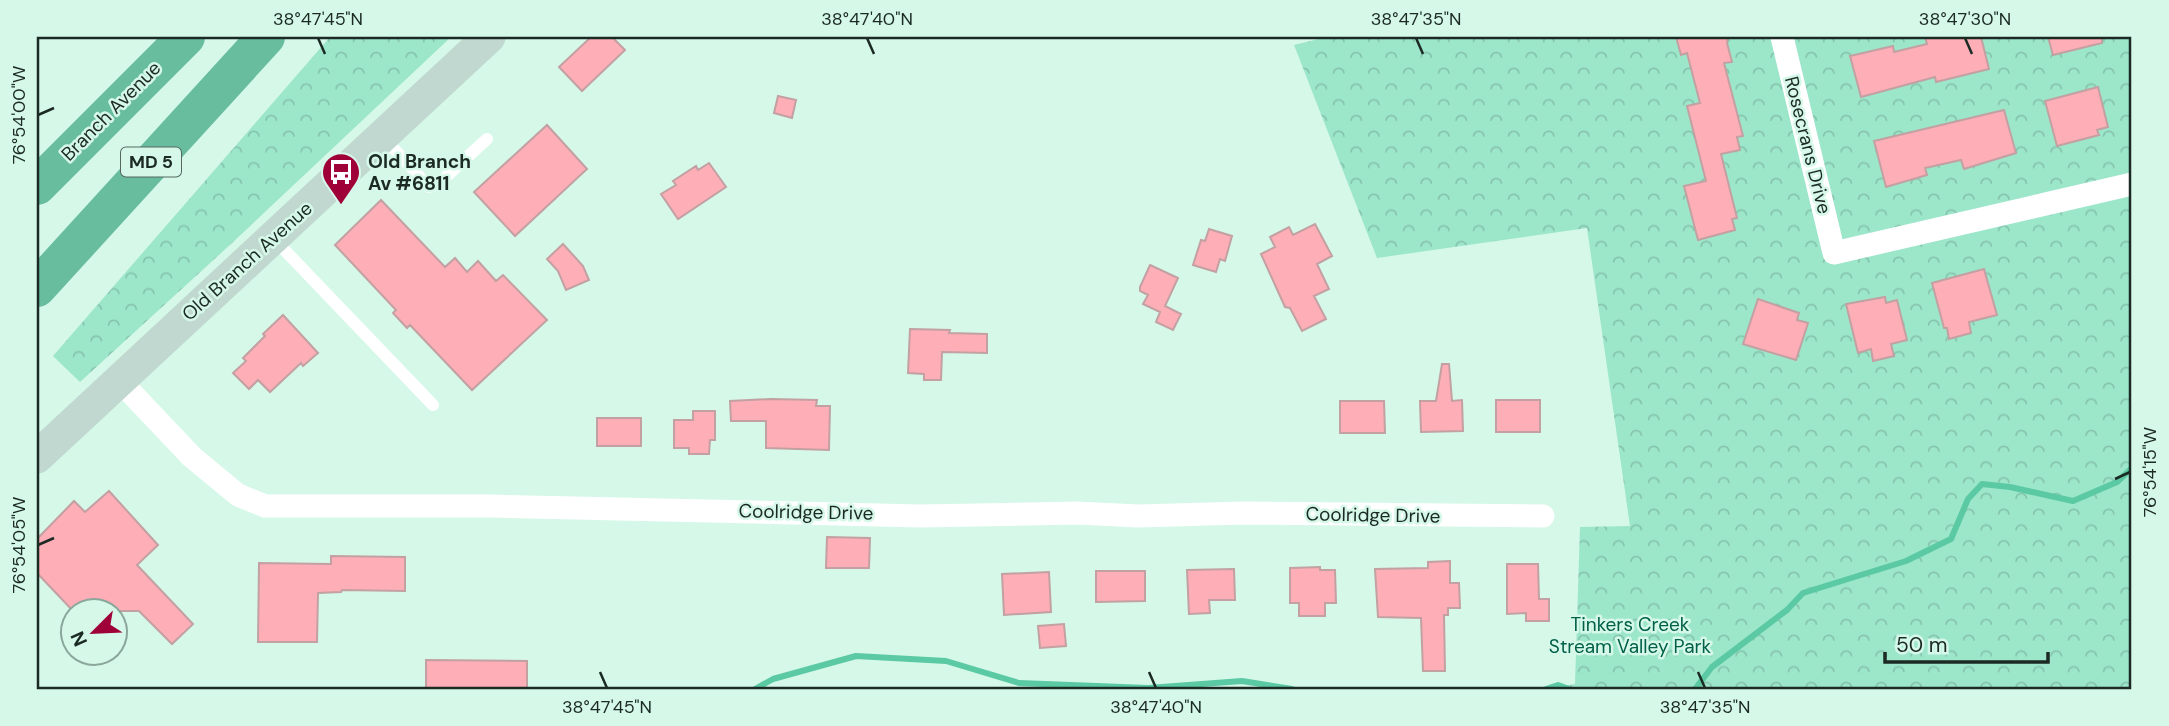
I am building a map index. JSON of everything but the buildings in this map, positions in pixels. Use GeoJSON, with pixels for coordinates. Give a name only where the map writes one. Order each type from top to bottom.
{"type":"FeatureCollection","features":[{"type":"Feature","properties":{"kind":"highway","name":"Branch Avenue"},"geometry":{"type":"LineString","coordinates":[[37,187],[186,37]]}},
{"type":"Feature","properties":{"kind":"highway","name":"MD 5"},"geometry":{"type":"LineString","coordinates":[[37,288],[266,37]]}},
{"type":"Feature","properties":{"kind":"main road","name":"Old Branch Avenue"},"geometry":{"type":"LineString","coordinates":[[37,457],[489,37]]}},
{"type":"Feature","properties":{"kind":"street","name":"Rosecrans Drive"},"geometry":{"type":"LineString","coordinates":[[1782,37],[1834,253],[2132,184]]}},
{"type":"Feature","properties":{"kind":"street","name":"Coolridge Drive"},"geometry":{"type":"LineString","coordinates":[[118,379],[192,457],[238,495],[265,506],[502,506],[921,516],[1077,513],[1138,516],[1243,513],[1543,516]]}},
{"type":"Feature","properties":{"kind":"lane"},"geometry":{"type":"LineString","coordinates":[[383,136],[429,187],[438,184],[487,139]]}},
{"type":"Feature","properties":{"kind":"lane"},"geometry":{"type":"LineString","coordinates":[[272,238],[433,405]]}},
{"type":"Feature","properties":{"kind":"green space"},"geometry":{"type":"Polygon","coordinates":[[[330,37],[451,37],[80,382],[53,356],[330,37]]]}},
{"type":"Feature","properties":{"kind":"green space","name":"Tinkers Creek Stream Valley Park"},"geometry":{"type":"Polygon","coordinates":[[[1327,37],[2132,37],[2132,689],[1549,689],[1575,684],[1580,527],[1630,526],[1587,228],[1377,258],[1294,45],[1327,37]]]}},
{"type":"Feature","properties":{"kind":"waterway"},"geometry":{"type":"LineString","coordinates":[[1695,689],[1712,667],[1787,610],[1803,593],[1906,561],[1951,539],[1968,499],[1982,484],[2010,487],[2073,501],[2117,482],[2132,468]]}},
{"type":"Feature","properties":{"kind":"waterway"},"geometry":{"type":"LineString","coordinates":[[755,689],[773,679],[856,656],[946,661],[1019,683],[1148,688],[1242,681],[1292,689]]}},
{"type":"Feature","properties":{"kind":"waterway"},"geometry":{"type":"LineString","coordinates":[[1546,689],[1558,685],[1569,689]]}},
{"type":"Feature","properties":{"kind":"place","name":"Old Branch Av #6811"},"geometry":{"type":"Point","coordinates":[341,206]}}]}
